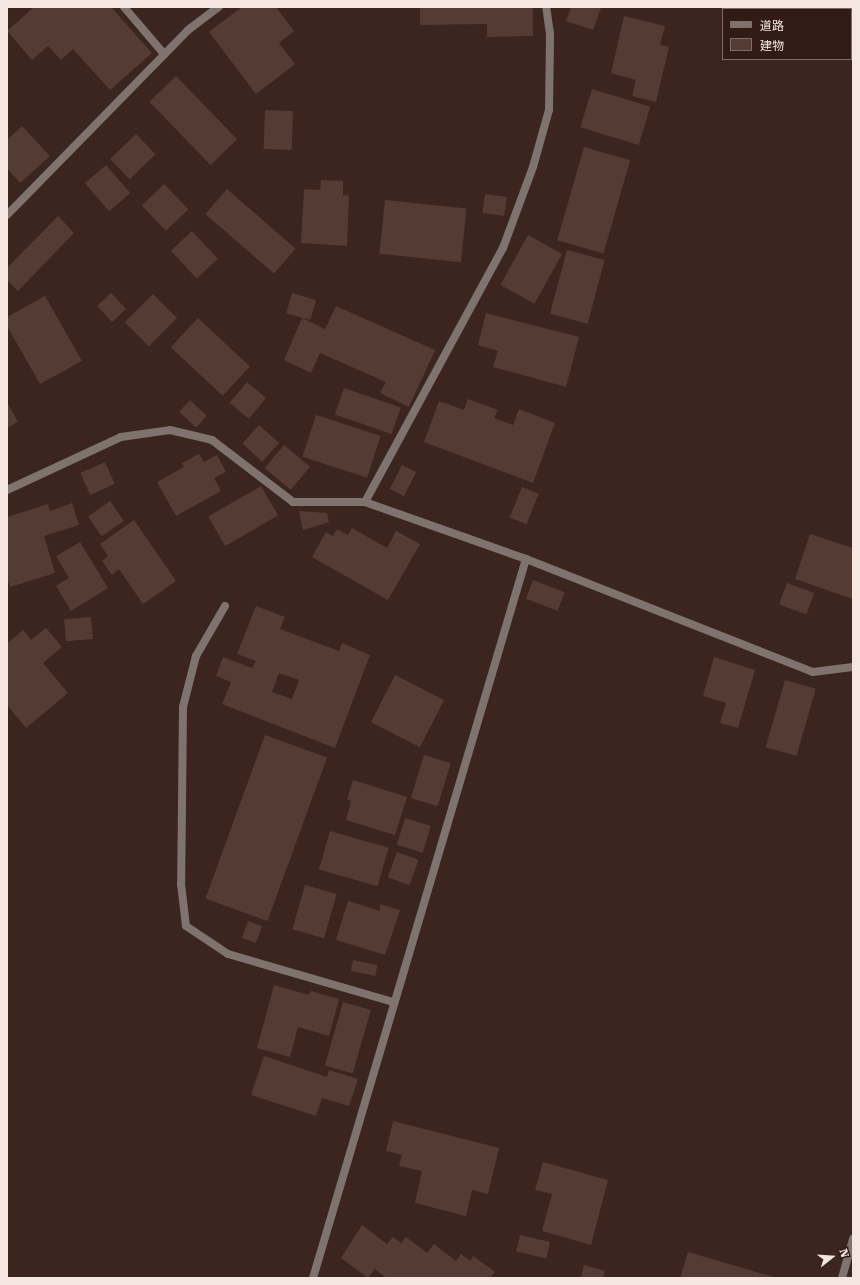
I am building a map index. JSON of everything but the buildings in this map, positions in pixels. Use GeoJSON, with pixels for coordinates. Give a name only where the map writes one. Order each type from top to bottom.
{"type":"FeatureCollection","features":[{"type":"Feature","properties":{"kind":"street"},"geometry":{"type":"LineString","coordinates":[[124,7],[164,54]]}},
{"type":"Feature","properties":{"kind":"street"},"geometry":{"type":"LineString","coordinates":[[7,215],[188,30],[219,7]]}},
{"type":"Feature","properties":{"kind":"street"},"geometry":{"type":"LineString","coordinates":[[365,502],[503,248],[533,167],[550,110],[550,34],[546,7]]}},
{"type":"Feature","properties":{"kind":"street"},"geometry":{"type":"LineString","coordinates":[[7,490],[121,437],[170,430],[212,440],[293,502],[365,502],[526,560],[813,672],[853,667]]}},
{"type":"Feature","properties":{"kind":"street"},"geometry":{"type":"LineString","coordinates":[[313,1278],[393,1002],[526,560]]}},
{"type":"Feature","properties":{"kind":"street"},"geometry":{"type":"LineString","coordinates":[[225,606],[196,656],[183,707],[180,884],[186,926],[228,954],[393,1002]]}},
{"type":"Feature","properties":{"kind":"street"},"geometry":{"type":"LineString","coordinates":[[842,1278],[853,1239]]}}]}
